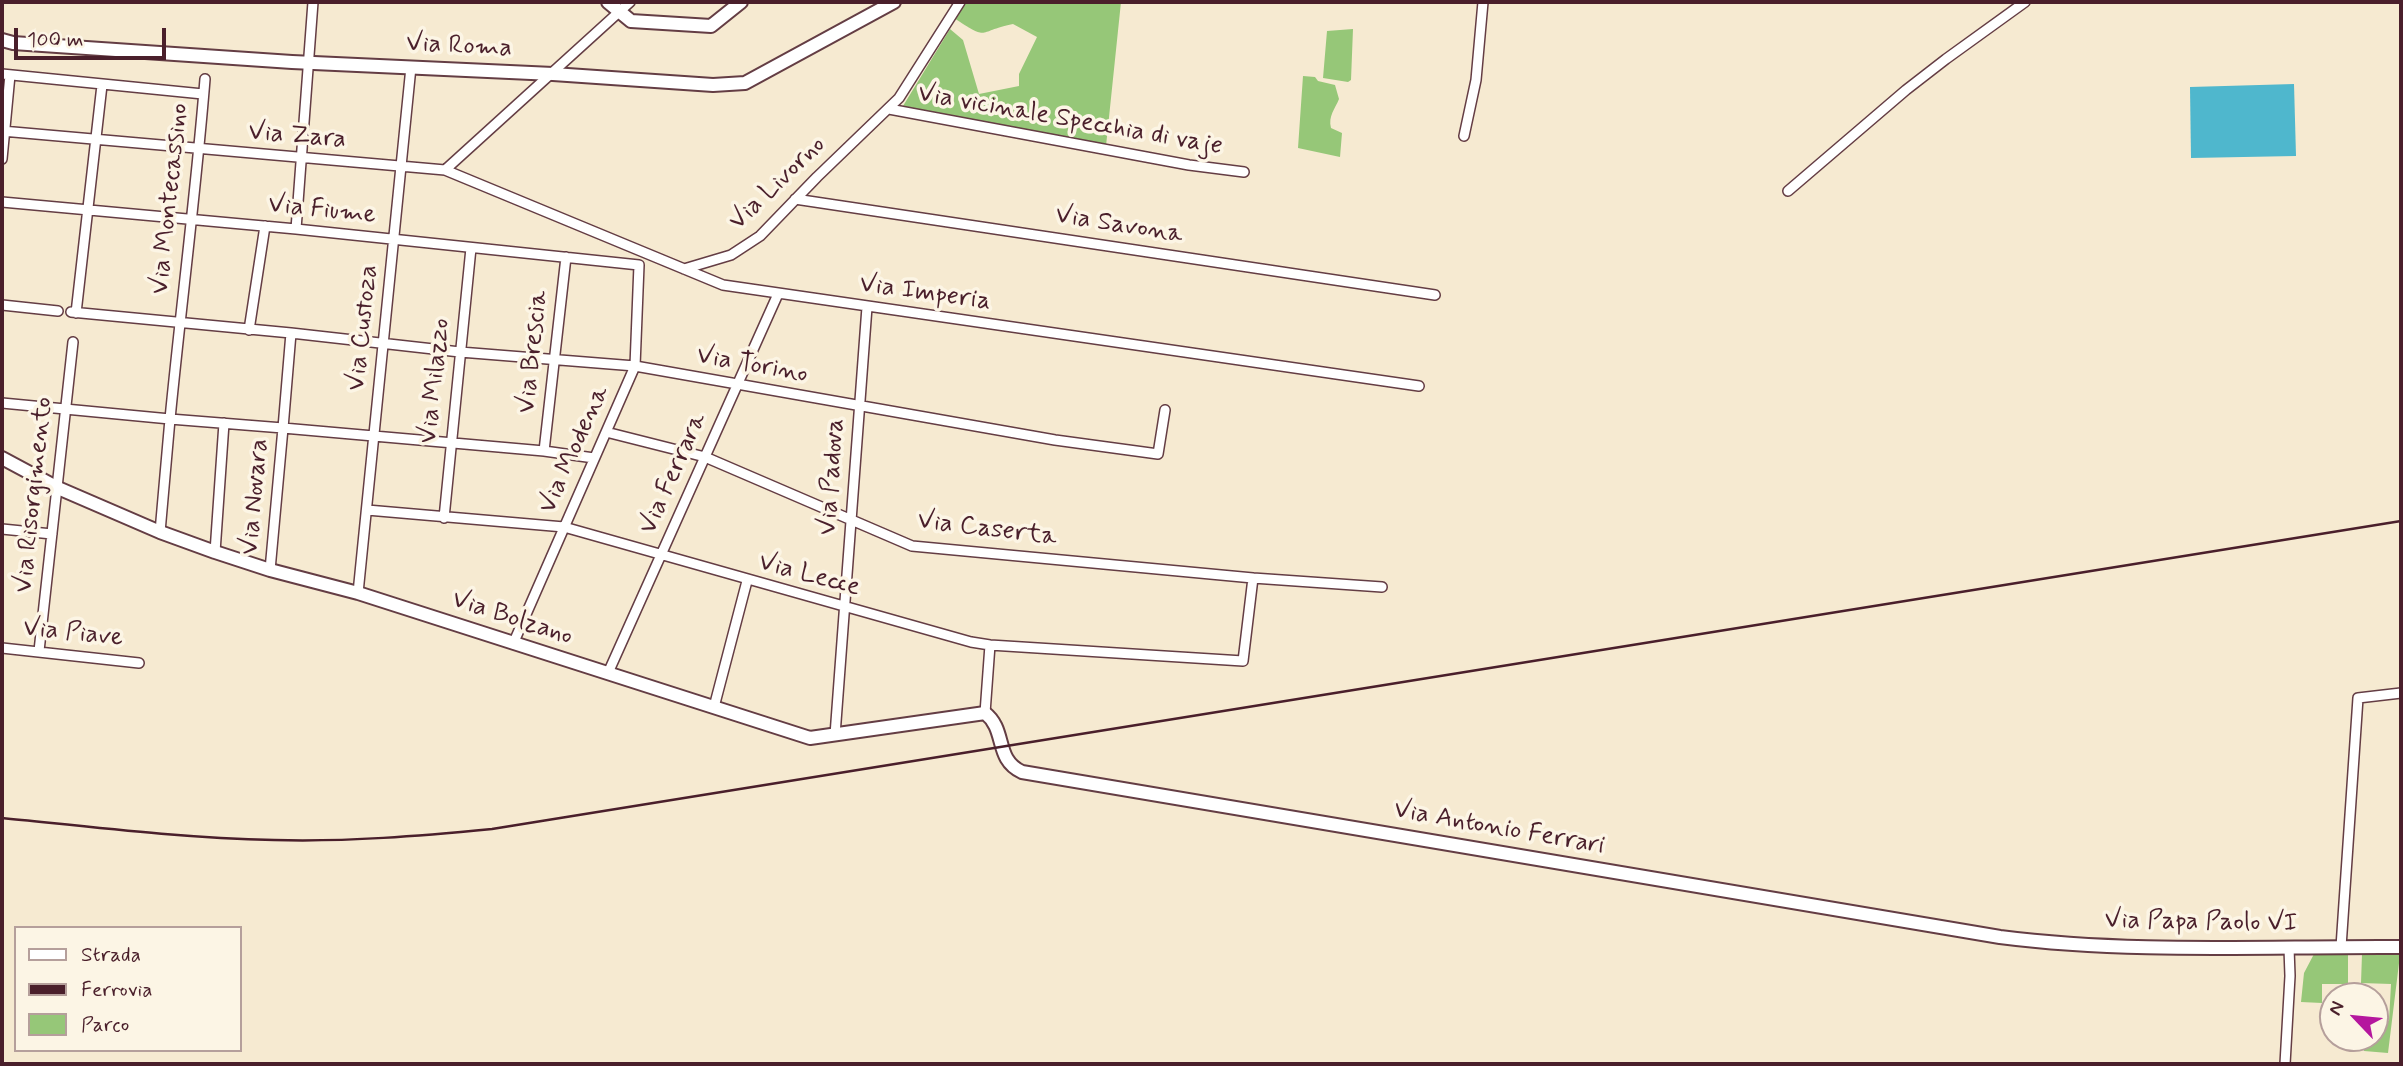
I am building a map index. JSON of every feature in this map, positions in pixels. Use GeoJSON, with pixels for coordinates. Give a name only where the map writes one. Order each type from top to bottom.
{"type":"FeatureCollection","features":[{"type":"Feature","properties":{"kind":"street"},"geometry":{"type":"LineString","coordinates":[[296,229],[313,2]]}},
{"type":"Feature","properties":{"kind":"street"},"geometry":{"type":"LineString","coordinates":[[608,2],[631,21],[711,26],[741,2]]}},
{"type":"Feature","properties":{"kind":"street"},"geometry":{"type":"LineString","coordinates":[[444,170],[630,2]]}},
{"type":"Feature","properties":{"kind":"street","name":"Via Roma"},"geometry":{"type":"LineString","coordinates":[[2,40],[13,43],[310,63],[553,74],[713,85],[746,83],[881,6],[894,2]]}},
{"type":"Feature","properties":{"kind":"street"},"geometry":{"type":"LineString","coordinates":[[1464,136],[1476,80],[1483,2]]}},
{"type":"Feature","properties":{"kind":"street"},"geometry":{"type":"LineString","coordinates":[[1788,191],[1916,82],[2025,2]]}},
{"type":"Feature","properties":{"kind":"street","name":"Via Livorno"},"geometry":{"type":"LineString","coordinates":[[684,269],[723,258],[749,245],[773,224],[795,199],[889,109],[914,76],[957,3]]}},
{"type":"Feature","properties":{"kind":"street","name":"Via Custoza"},"geometry":{"type":"LineString","coordinates":[[358,593],[411,67]]}},
{"type":"Feature","properties":{"kind":"street"},"geometry":{"type":"LineString","coordinates":[[2,159],[6,74],[204,94]]}},
{"type":"Feature","properties":{"kind":"street","name":"Via Montecassino"},"geometry":{"type":"LineString","coordinates":[[170,419],[205,79]]}},
{"type":"Feature","properties":{"kind":"street"},"geometry":{"type":"LineString","coordinates":[[102,85],[74,312],[179,323]]}},
{"type":"Feature","properties":{"kind":"street","name":"Via vicinale Specchia di vaje"},"geometry":{"type":"LineString","coordinates":[[889,109],[1244,172]]}},
{"type":"Feature","properties":{"kind":"street","name":"Via Zara"},"geometry":{"type":"LineString","coordinates":[[3,131],[444,170]]}},
{"type":"Feature","properties":{"kind":"street","name":"Via Imperia"},"geometry":{"type":"LineString","coordinates":[[444,170],[723,285],[1419,386]]}},
{"type":"Feature","properties":{"kind":"street","name":"Via Savona"},"geometry":{"type":"LineString","coordinates":[[795,199],[1436,295]]}},
{"type":"Feature","properties":{"kind":"street","name":"Via Fiume"},"geometry":{"type":"LineString","coordinates":[[2,202],[639,265]]}},
{"type":"Feature","properties":{"kind":"street"},"geometry":{"type":"LineString","coordinates":[[249,330],[265,226]]}},
{"type":"Feature","properties":{"kind":"street","name":"Via Milazzo"},"geometry":{"type":"LineString","coordinates":[[444,519],[471,248]]}},
{"type":"Feature","properties":{"kind":"street","name":"Via Brescia"},"geometry":{"type":"LineString","coordinates":[[544,451],[566,257]]}},
{"type":"Feature","properties":{"kind":"street","name":"Via Modena"},"geometry":{"type":"LineString","coordinates":[[513,644],[635,366],[639,265]]}},
{"type":"Feature","properties":{"kind":"street","name":"Via Ferrara"},"geometry":{"type":"LineString","coordinates":[[608,673],[778,293]]}},
{"type":"Feature","properties":{"kind":"street"},"geometry":{"type":"LineString","coordinates":[[2,305],[58,311]]}},
{"type":"Feature","properties":{"kind":"street","name":"Via Padova"},"geometry":{"type":"LineString","coordinates":[[835,734],[867,307]]}},
{"type":"Feature","properties":{"kind":"street","name":"Via Torino"},"geometry":{"type":"LineString","coordinates":[[179,323],[460,352],[635,366],[860,408],[1158,454],[1165,410]]}},
{"type":"Feature","properties":{"kind":"street","name":"Via Novara"},"geometry":{"type":"LineString","coordinates":[[270,570],[291,333]]}},
{"type":"Feature","properties":{"kind":"street","name":"Via Risorgimento"},"geometry":{"type":"LineString","coordinates":[[39,651],[73,342]]}},
{"type":"Feature","properties":{"kind":"street"},"geometry":{"type":"LineString","coordinates":[[2,403],[451,442],[594,458]]}},
{"type":"Feature","properties":{"kind":"street"},"geometry":{"type":"LineString","coordinates":[[160,532],[170,419]]}},
{"type":"Feature","properties":{"kind":"street"},"geometry":{"type":"LineString","coordinates":[[215,552],[224,423]]}},
{"type":"Feature","properties":{"kind":"street","name":"Via Caserta"},"geometry":{"type":"LineString","coordinates":[[606,432],[705,457],[912,546],[1254,578],[1382,587]]}},
{"type":"Feature","properties":{"kind":"street","name":"Via Bolzano"},"geometry":{"type":"LineString","coordinates":[[2,458],[58,488],[160,532],[215,552],[270,570],[358,593],[810,738],[985,713]]}},
{"type":"Feature","properties":{"kind":"street","name":"Via Lecce"},"geometry":{"type":"LineString","coordinates":[[367,510],[444,519],[564,527],[747,581],[990,645],[1243,661],[1254,578]]}},
{"type":"Feature","properties":{"kind":"street"},"geometry":{"type":"LineString","coordinates":[[2,528],[52,534]]}},
{"type":"Feature","properties":{"kind":"street"},"geometry":{"type":"LineString","coordinates":[[714,707],[747,581]]}},
{"type":"Feature","properties":{"kind":"street"},"geometry":{"type":"LineString","coordinates":[[985,713],[990,645]]}},
{"type":"Feature","properties":{"kind":"street","name":"Via Piave"},"geometry":{"type":"LineString","coordinates":[[2,648],[139,663]]}},
{"type":"Feature","properties":{"kind":"street"},"geometry":{"type":"LineString","coordinates":[[2341,947],[2358,698],[2401,693]]}},
{"type":"Feature","properties":{"kind":"street","name":"Via Antonio Ferrari"},"geometry":{"type":"LineString","coordinates":[[985,713],[997,729],[1009,763],[1022,772],[2000,937]]}},
{"type":"Feature","properties":{"kind":"street","name":"Via Papa Paolo VI"},"geometry":{"type":"LineString","coordinates":[[2000,937],[2049,943],[2289,948],[2401,947]]}},
{"type":"Feature","properties":{"kind":"street"},"geometry":{"type":"LineString","coordinates":[[2285,1064],[2289,948]]}},
{"type":"Feature","properties":{"kind":"green space"},"geometry":{"type":"Polygon","coordinates":[[[965,2],[1121,2],[1106,146],[905,109],[903,106],[950,29],[963,40],[979,94],[1019,86],[1019,74],[1037,37],[1013,24],[984,33],[973,30],[954,18],[965,2]]]}},
{"type":"Feature","properties":{"kind":"green space"},"geometry":{"type":"Polygon","coordinates":[[[1353,29],[1351,80],[1348,82],[1323,78],[1327,31],[1353,29]]]}},
{"type":"Feature","properties":{"kind":"green space"},"geometry":{"type":"Polygon","coordinates":[[[1303,76],[1315,77],[1318,81],[1335,85],[1339,99],[1330,124],[1331,128],[1342,133],[1340,157],[1298,148],[1303,76]]]}},
{"type":"Feature","properties":{"kind":"green space"},"geometry":{"type":"Polygon","coordinates":[[[2314,954],[2348,955],[2348,982],[2319,982],[2319,1003],[2301,1002],[2304,973],[2314,954]]]}},
{"type":"Feature","properties":{"kind":"green space"},"geometry":{"type":"Polygon","coordinates":[[[2362,954],[2400,955],[2389,1045],[2391,984],[2361,982],[2362,954]]]}},
{"type":"Feature","properties":{"kind":"water"},"geometry":{"type":"Polygon","coordinates":[[[2294,84],[2296,156],[2191,158],[2190,87],[2294,84]]]}},
{"type":"Feature","properties":{"kind":"railway"},"geometry":{"type":"LineString","coordinates":[[2,818],[172,835],[274,840],[383,838],[492,829],[2401,521]]}}]}
